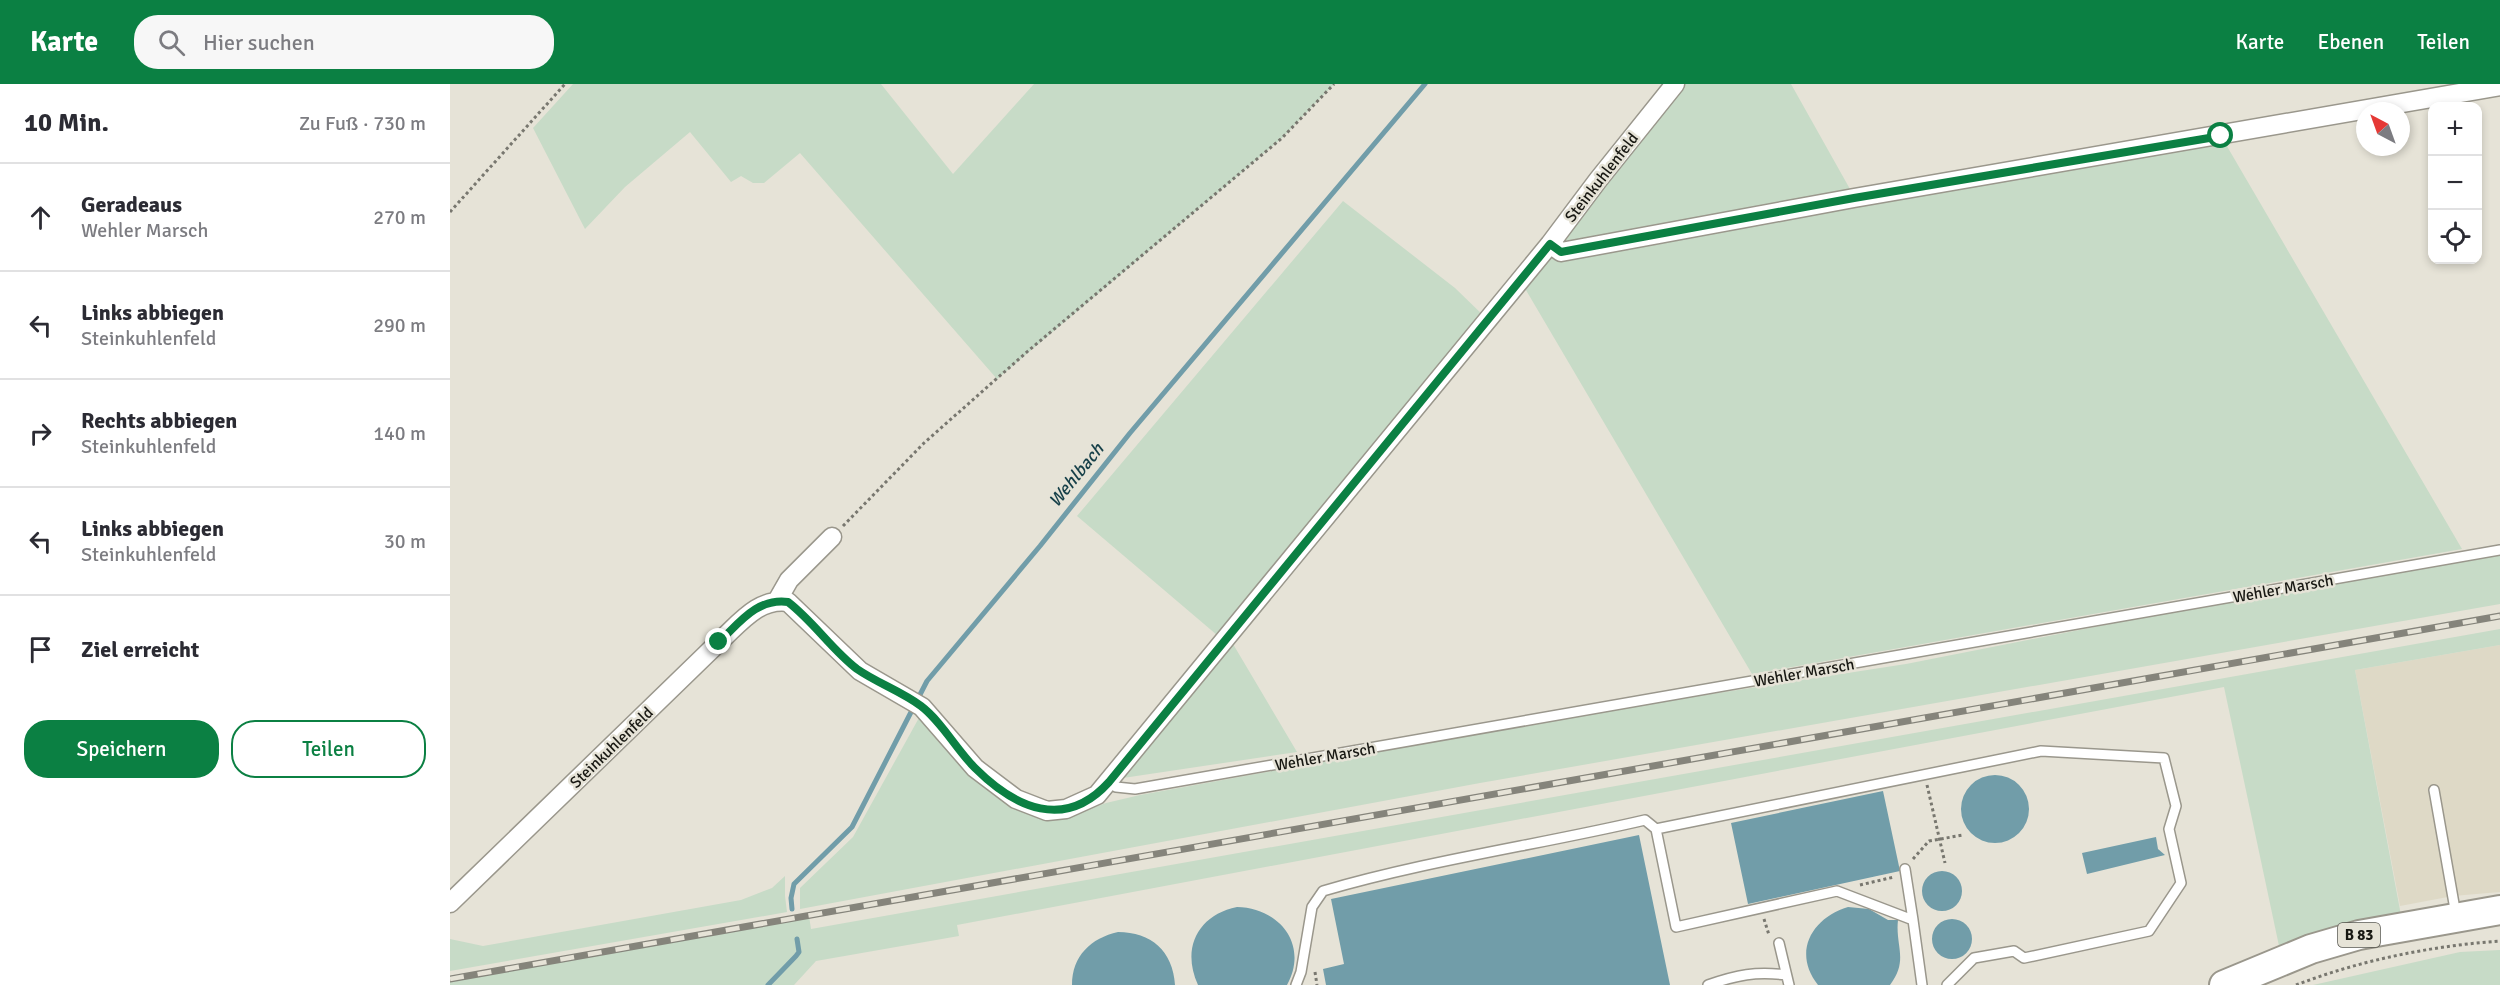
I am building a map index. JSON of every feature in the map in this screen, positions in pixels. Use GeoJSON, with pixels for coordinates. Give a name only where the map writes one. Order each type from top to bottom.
{"type":"FeatureCollection","features":[{"type":"Feature","properties":{"kind":"main road","name":"B 83"},"geometry":{"type":"LineString","coordinates":[[2224,985],[2282,960],[2359,935],[2500,910]]}},
{"type":"Feature","properties":{"kind":"street","name":"Steinkuhlenfeld"},"geometry":{"type":"LineString","coordinates":[[450,903],[752,611],[767,602],[788,602],[798,609],[845,659],[915,702],[975,768],[994,784],[1031,806],[1047,811],[1066,809],[1084,803],[1097,795],[1550,244],[1675,84]]}},
{"type":"Feature","properties":{"kind":"street"},"geometry":{"type":"LineString","coordinates":[[1550,244],[1561,252],[1854,198],[2500,86]]}},
{"type":"Feature","properties":{"kind":"street"},"geometry":{"type":"LineString","coordinates":[[777,601],[789,580],[832,537]]}},
{"type":"Feature","properties":{"kind":"lane","name":"Wehler Marsch"},"geometry":{"type":"LineString","coordinates":[[1109,782],[1116,787],[1134,789],[2500,550]]}},
{"type":"Feature","properties":{"kind":"lane"},"geometry":{"type":"LineString","coordinates":[[1656,829],[2041,751],[2164,758],[2176,806],[2169,830],[2181,883],[2149,931],[2025,958],[2014,951],[1974,958],[1947,985]]}},
{"type":"Feature","properties":{"kind":"lane"},"geometry":{"type":"LineString","coordinates":[[2434,790],[2456,917]]}},
{"type":"Feature","properties":{"kind":"lane"},"geometry":{"type":"LineString","coordinates":[[1296,985],[1301,972],[1312,907],[1323,891],[1502,849],[1581,835],[1645,820],[1656,829],[1676,927],[1838,891],[1913,920]]}},
{"type":"Feature","properties":{"kind":"lane"},"geometry":{"type":"LineString","coordinates":[[1905,872],[1922,985]]}},
{"type":"Feature","properties":{"kind":"lane"},"geometry":{"type":"LineString","coordinates":[[1779,943],[1787,980]]}},
{"type":"Feature","properties":{"kind":"lane"},"geometry":{"type":"LineString","coordinates":[[1708,985],[1733,977],[1763,972],[1787,980]]}},
{"type":"Feature","properties":{"kind":"path"},"geometry":{"type":"LineString","coordinates":[[450,212],[565,84]]}},
{"type":"Feature","properties":{"kind":"path"},"geometry":{"type":"LineString","coordinates":[[832,537],[924,443],[1028,351],[1282,138],[1334,84]]}},
{"type":"Feature","properties":{"kind":"path"},"geometry":{"type":"LineString","coordinates":[[1925,774],[1945,863]]}},
{"type":"Feature","properties":{"kind":"path"},"geometry":{"type":"LineString","coordinates":[[1838,891],[1905,872],[1929,841],[1963,835]]}},
{"type":"Feature","properties":{"kind":"path"},"geometry":{"type":"LineString","coordinates":[[1761,908],[1770,941],[1779,943]]}},
{"type":"Feature","properties":{"kind":"path"},"geometry":{"type":"LineString","coordinates":[[2296,985],[2322,975],[2389,957],[2500,940]]}},
{"type":"Feature","properties":{"kind":"shaded area"},"geometry":{"type":"Polygon","coordinates":[[[2500,645],[2500,892],[2453,896],[2400,906],[2355,670],[2500,645]]]}},
{"type":"Feature","properties":{"kind":"green space"},"geometry":{"type":"Polygon","coordinates":[[[573,84],[881,84],[953,174],[1034,84],[1334,84],[1282,138],[997,379],[800,153],[764,183],[753,183],[741,176],[731,182],[690,132],[625,187],[585,229],[533,128],[573,84]]]}},
{"type":"Feature","properties":{"kind":"green space"},"geometry":{"type":"Polygon","coordinates":[[[1675,84],[1791,84],[1855,198],[2221,136],[2462,549],[1752,674],[1520,280],[1675,84]]]}},
{"type":"Feature","properties":{"kind":"green space"},"geometry":{"type":"Polygon","coordinates":[[[1343,201],[1455,288],[1488,320],[1224,641],[1077,516],[1343,201]]]}},
{"type":"Feature","properties":{"kind":"green space"},"geometry":{"type":"Polygon","coordinates":[[[2500,555],[2500,604],[1480,783],[800,909],[800,888],[853,837],[920,716],[969,775],[1016,809],[1038,818],[1070,816],[1106,803],[1140,795],[1607,710],[1906,664],[2125,621],[2500,555]]]}},
{"type":"Feature","properties":{"kind":"green space"},"geometry":{"type":"Polygon","coordinates":[[[2500,629],[2500,645],[2355,670],[2403,926],[2282,960],[2224,687],[957,925],[959,936],[816,961],[794,985],[450,985],[450,979],[772,922],[809,916],[811,929],[2500,629]]]}},
{"type":"Feature","properties":{"kind":"green space"},"geometry":{"type":"Polygon","coordinates":[[[1233,644],[1297,752],[1123,778],[1227,651],[1233,644]]]}},
{"type":"Feature","properties":{"kind":"green space"},"geometry":{"type":"Polygon","coordinates":[[[785,876],[787,912],[450,971],[450,939],[483,946],[741,900],[772,888],[785,876]]]}},
{"type":"Feature","properties":{"kind":"green space"},"geometry":{"type":"Polygon","coordinates":[[[2500,950],[2500,985],[2313,985],[2460,952],[2500,950]]]}},
{"type":"Feature","properties":{"kind":"water"},"geometry":{"type":"Polygon","coordinates":[[[1995,775],[2008,778],[2019,785],[2026,796],[2029,809],[2026,822],[2019,833],[2008,840],[1995,843],[1982,840],[1971,833],[1964,822],[1961,809],[1964,796],[1971,785],[1982,778],[1995,775]]]}},
{"type":"Feature","properties":{"kind":"water"},"geometry":{"type":"Polygon","coordinates":[[[1883,791],[1900,871],[1748,904],[1731,823],[1883,791]]]}},
{"type":"Feature","properties":{"kind":"water"},"geometry":{"type":"Polygon","coordinates":[[[1639,835],[1670,985],[1326,985],[1323,969],[1344,964],[1331,899],[1639,835]]]}},
{"type":"Feature","properties":{"kind":"water"},"geometry":{"type":"Polygon","coordinates":[[[2156,837],[2158,849],[2165,855],[2087,874],[2082,853],[2156,837]]]}},
{"type":"Feature","properties":{"kind":"water"},"geometry":{"type":"Polygon","coordinates":[[[1942,871],[1950,872],[1956,877],[1961,883],[1961,899],[1956,905],[1950,910],[1942,911],[1934,910],[1928,905],[1923,899],[1922,891],[1923,883],[1928,877],[1934,872],[1942,871]]]}},
{"type":"Feature","properties":{"kind":"water"},"geometry":{"type":"Polygon","coordinates":[[[1237,907],[1266,914],[1286,931],[1295,956],[1287,985],[1198,985],[1191,958],[1196,935],[1212,917],[1237,907]]]}},
{"type":"Feature","properties":{"kind":"water"},"geometry":{"type":"Polygon","coordinates":[[[1848,907],[1869,909],[1888,920],[1898,920],[1900,960],[1896,976],[1890,985],[1818,985],[1810,973],[1807,949],[1810,938],[1824,919],[1848,907]]]}},
{"type":"Feature","properties":{"kind":"water"},"geometry":{"type":"Polygon","coordinates":[[[1952,919],[1960,920],[1966,925],[1971,931],[1971,947],[1966,953],[1960,958],[1952,959],[1944,958],[1938,953],[1933,947],[1932,939],[1933,931],[1938,925],[1944,920],[1952,919]]]}},
{"type":"Feature","properties":{"kind":"water"},"geometry":{"type":"Polygon","coordinates":[[[1118,932],[1141,936],[1158,946],[1170,962],[1175,985],[1072,985],[1075,965],[1085,950],[1099,939],[1118,932]]]}},
{"type":"Feature","properties":{"kind":"waterway","name":"Wehlbach"},"geometry":{"type":"LineString","coordinates":[[792,909],[791,898],[794,884],[852,827],[927,681],[1040,546],[1130,433],[1425,84]]}},
{"type":"Feature","properties":{"kind":"waterway","name":"Wehlbach"},"geometry":{"type":"LineString","coordinates":[[768,985],[799,952],[797,939]]}},
{"type":"Feature","properties":{"kind":"railway"},"geometry":{"type":"LineString","coordinates":[[450,979],[2500,616]]}},
{"type":"Feature","properties":{"kind":"route"},"geometry":{"type":"LineString","coordinates":[[719,642],[752,611],[767,602],[788,602],[798,609],[845,659],[922,707],[975,768],[1016,799],[1047,811],[1066,809],[1084,803],[1097,795],[1109,782],[1550,244],[1561,252],[1854,198],[2221,136]]}}]}
